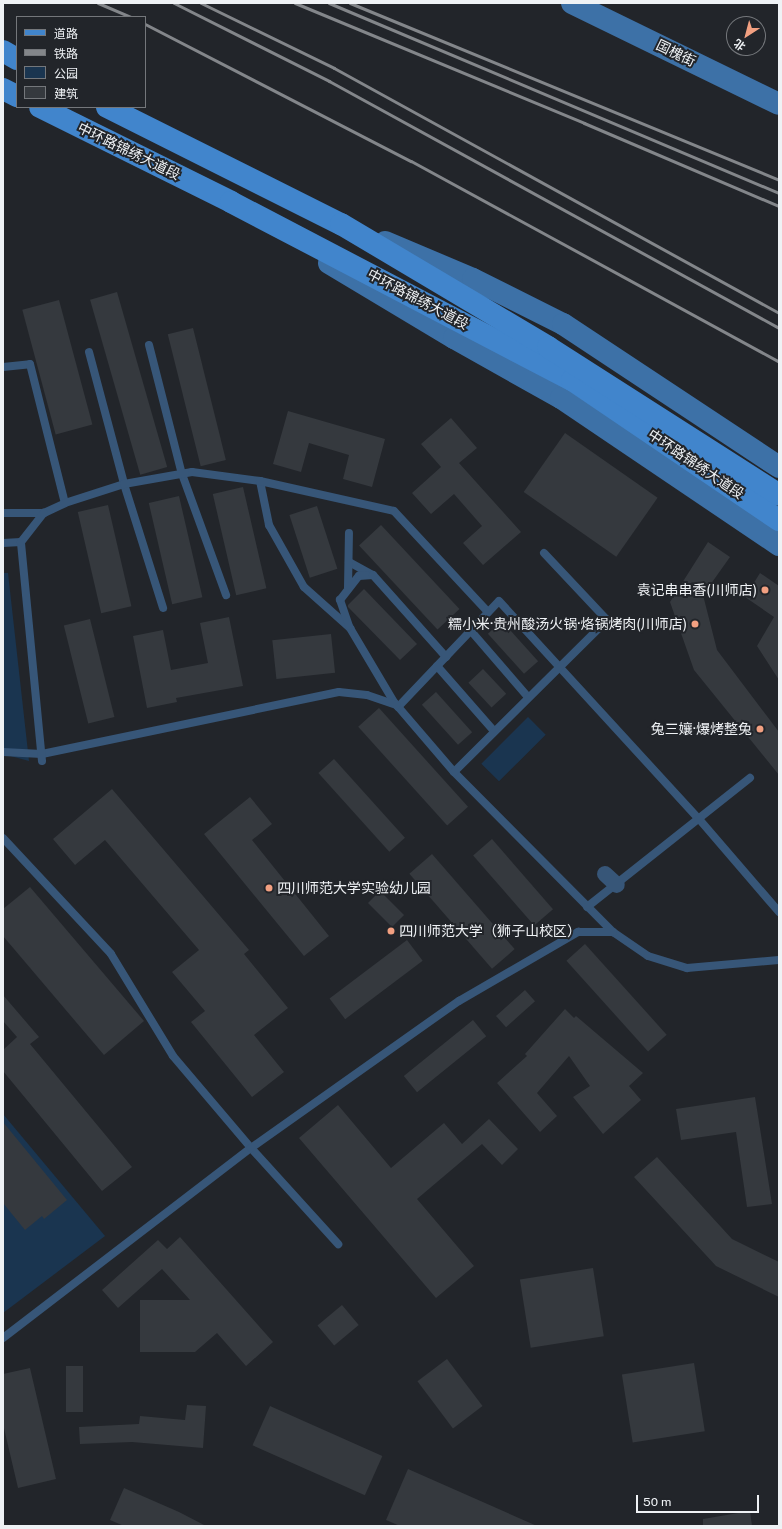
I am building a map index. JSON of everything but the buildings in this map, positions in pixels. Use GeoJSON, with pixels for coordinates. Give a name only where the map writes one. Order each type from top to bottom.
{"type":"FeatureCollection","features":[{"type":"Feature","properties":{"kind":"main road","name":"国槐街"},"geometry":{"type":"LineString","coordinates":[[572,3],[779,104]]}},
{"type":"Feature","properties":{"kind":"main road"},"geometry":{"type":"LineString","coordinates":[[3,51],[16,58]]}},
{"type":"Feature","properties":{"kind":"main road"},"geometry":{"type":"LineString","coordinates":[[3,89],[16,96]]}},
{"type":"Feature","properties":{"kind":"main road","name":"中环路锦绣大道段"},"geometry":{"type":"LineString","coordinates":[[42,108],[231,202],[572,380],[779,520]]}},
{"type":"Feature","properties":{"kind":"main road","name":"中环路锦绣大道段"},"geometry":{"type":"LineString","coordinates":[[109,108],[341,224],[548,346],[779,495]]}},
{"type":"Feature","properties":{"kind":"main road"},"geometry":{"type":"LineString","coordinates":[[231,202],[454,338],[561,398],[779,545]]}},
{"type":"Feature","properties":{"kind":"main road"},"geometry":{"type":"LineString","coordinates":[[341,224],[473,279],[563,324],[713,421],[779,467]]}},
{"type":"Feature","properties":{"kind":"street"},"geometry":{"type":"LineString","coordinates":[[605,874],[617,885]]}},
{"type":"Feature","properties":{"kind":"lane"},"geometry":{"type":"LineString","coordinates":[[149,345],[182,474],[226,595]]}},
{"type":"Feature","properties":{"kind":"lane"},"geometry":{"type":"LineString","coordinates":[[89,352],[124,484],[163,608]]}},
{"type":"Feature","properties":{"kind":"lane"},"geometry":{"type":"LineString","coordinates":[[3,367],[30,364],[65,503]]}},
{"type":"Feature","properties":{"kind":"lane"},"geometry":{"type":"LineString","coordinates":[[3,513],[44,513],[65,503],[124,484],[192,472],[260,482],[394,511],[488,612]]}},
{"type":"Feature","properties":{"kind":"lane"},"geometry":{"type":"LineString","coordinates":[[260,482],[269,525],[304,587],[350,628]]}},
{"type":"Feature","properties":{"kind":"lane"},"geometry":{"type":"LineString","coordinates":[[42,757],[21,542],[44,513]]}},
{"type":"Feature","properties":{"kind":"lane"},"geometry":{"type":"LineString","coordinates":[[348,588],[349,533]]}},
{"type":"Feature","properties":{"kind":"lane"},"geometry":{"type":"LineString","coordinates":[[3,543],[21,542]]}},
{"type":"Feature","properties":{"kind":"lane"},"geometry":{"type":"LineString","coordinates":[[454,772],[607,620],[544,553]]}},
{"type":"Feature","properties":{"kind":"lane"},"geometry":{"type":"LineString","coordinates":[[349,562],[373,576],[446,657]]}},
{"type":"Feature","properties":{"kind":"lane"},"geometry":{"type":"LineString","coordinates":[[373,576],[359,576],[340,600],[350,628],[397,706],[454,772],[613,932],[648,956],[687,968],[779,960]]}},
{"type":"Feature","properties":{"kind":"lane"},"geometry":{"type":"LineString","coordinates":[[397,706],[499,601],[699,819],[779,912]]}},
{"type":"Feature","properties":{"kind":"lane"},"geometry":{"type":"LineString","coordinates":[[471,631],[528,697]]}},
{"type":"Feature","properties":{"kind":"lane"},"geometry":{"type":"LineString","coordinates":[[437,666],[494,731]]}},
{"type":"Feature","properties":{"kind":"lane"},"geometry":{"type":"LineString","coordinates":[[3,752],[42,757],[339,692],[367,695],[397,706]]}},
{"type":"Feature","properties":{"kind":"lane"},"geometry":{"type":"LineString","coordinates":[[587,907],[617,885],[750,778]]}},
{"type":"Feature","properties":{"kind":"lane"},"geometry":{"type":"LineString","coordinates":[[3,838],[111,954],[173,1056],[251,1148],[338,1244]]}},
{"type":"Feature","properties":{"kind":"lane"},"geometry":{"type":"LineString","coordinates":[[3,1338],[251,1148],[459,1001],[513,968],[578,932],[613,932]]}},
{"type":"Feature","properties":{"kind":"green space"},"geometry":{"type":"Polygon","coordinates":[[[3,573],[8,573],[29,761],[3,754],[3,573]]]}},
{"type":"Feature","properties":{"kind":"green space"},"geometry":{"type":"Polygon","coordinates":[[[528,717],[546,735],[499,781],[481,764],[528,717]]]}},
{"type":"Feature","properties":{"kind":"green space"},"geometry":{"type":"Polygon","coordinates":[[[3,1114],[105,1236],[3,1313],[3,1114]]]}},
{"type":"Feature","properties":{"kind":"railway"},"geometry":{"type":"LineString","coordinates":[[98,3],[129,16]]}},
{"type":"Feature","properties":{"kind":"railway"},"geometry":{"type":"LineString","coordinates":[[174,3],[329,81],[779,328]]}},
{"type":"Feature","properties":{"kind":"railway"},"geometry":{"type":"LineString","coordinates":[[201,3],[334,68],[779,313]]}},
{"type":"Feature","properties":{"kind":"railway"},"geometry":{"type":"LineString","coordinates":[[295,3],[779,206]]}},
{"type":"Feature","properties":{"kind":"railway"},"geometry":{"type":"LineString","coordinates":[[329,3],[779,193]]}},
{"type":"Feature","properties":{"kind":"railway"},"geometry":{"type":"LineString","coordinates":[[350,3],[779,180]]}},
{"type":"Feature","properties":{"kind":"railway"},"geometry":{"type":"LineString","coordinates":[[146,25],[411,161],[779,362]]}},
{"type":"Feature","properties":{"kind":"place","name":"袁记串串香(川师店)"},"geometry":{"type":"Point","coordinates":[765,590]}},
{"type":"Feature","properties":{"kind":"place","name":"糯小米·贵州酸汤火锅·烙锅烤肉(川师店)"},"geometry":{"type":"Point","coordinates":[695,624]}},
{"type":"Feature","properties":{"kind":"place","name":"兔三孃·爆烤整兔"},"geometry":{"type":"Point","coordinates":[760,729]}},
{"type":"Feature","properties":{"kind":"place","name":"四川师范大学实验幼儿园"},"geometry":{"type":"Point","coordinates":[269,888]}},
{"type":"Feature","properties":{"kind":"place","name":"四川师范大学（狮子山校区）"},"geometry":{"type":"Point","coordinates":[391,931]}}]}
